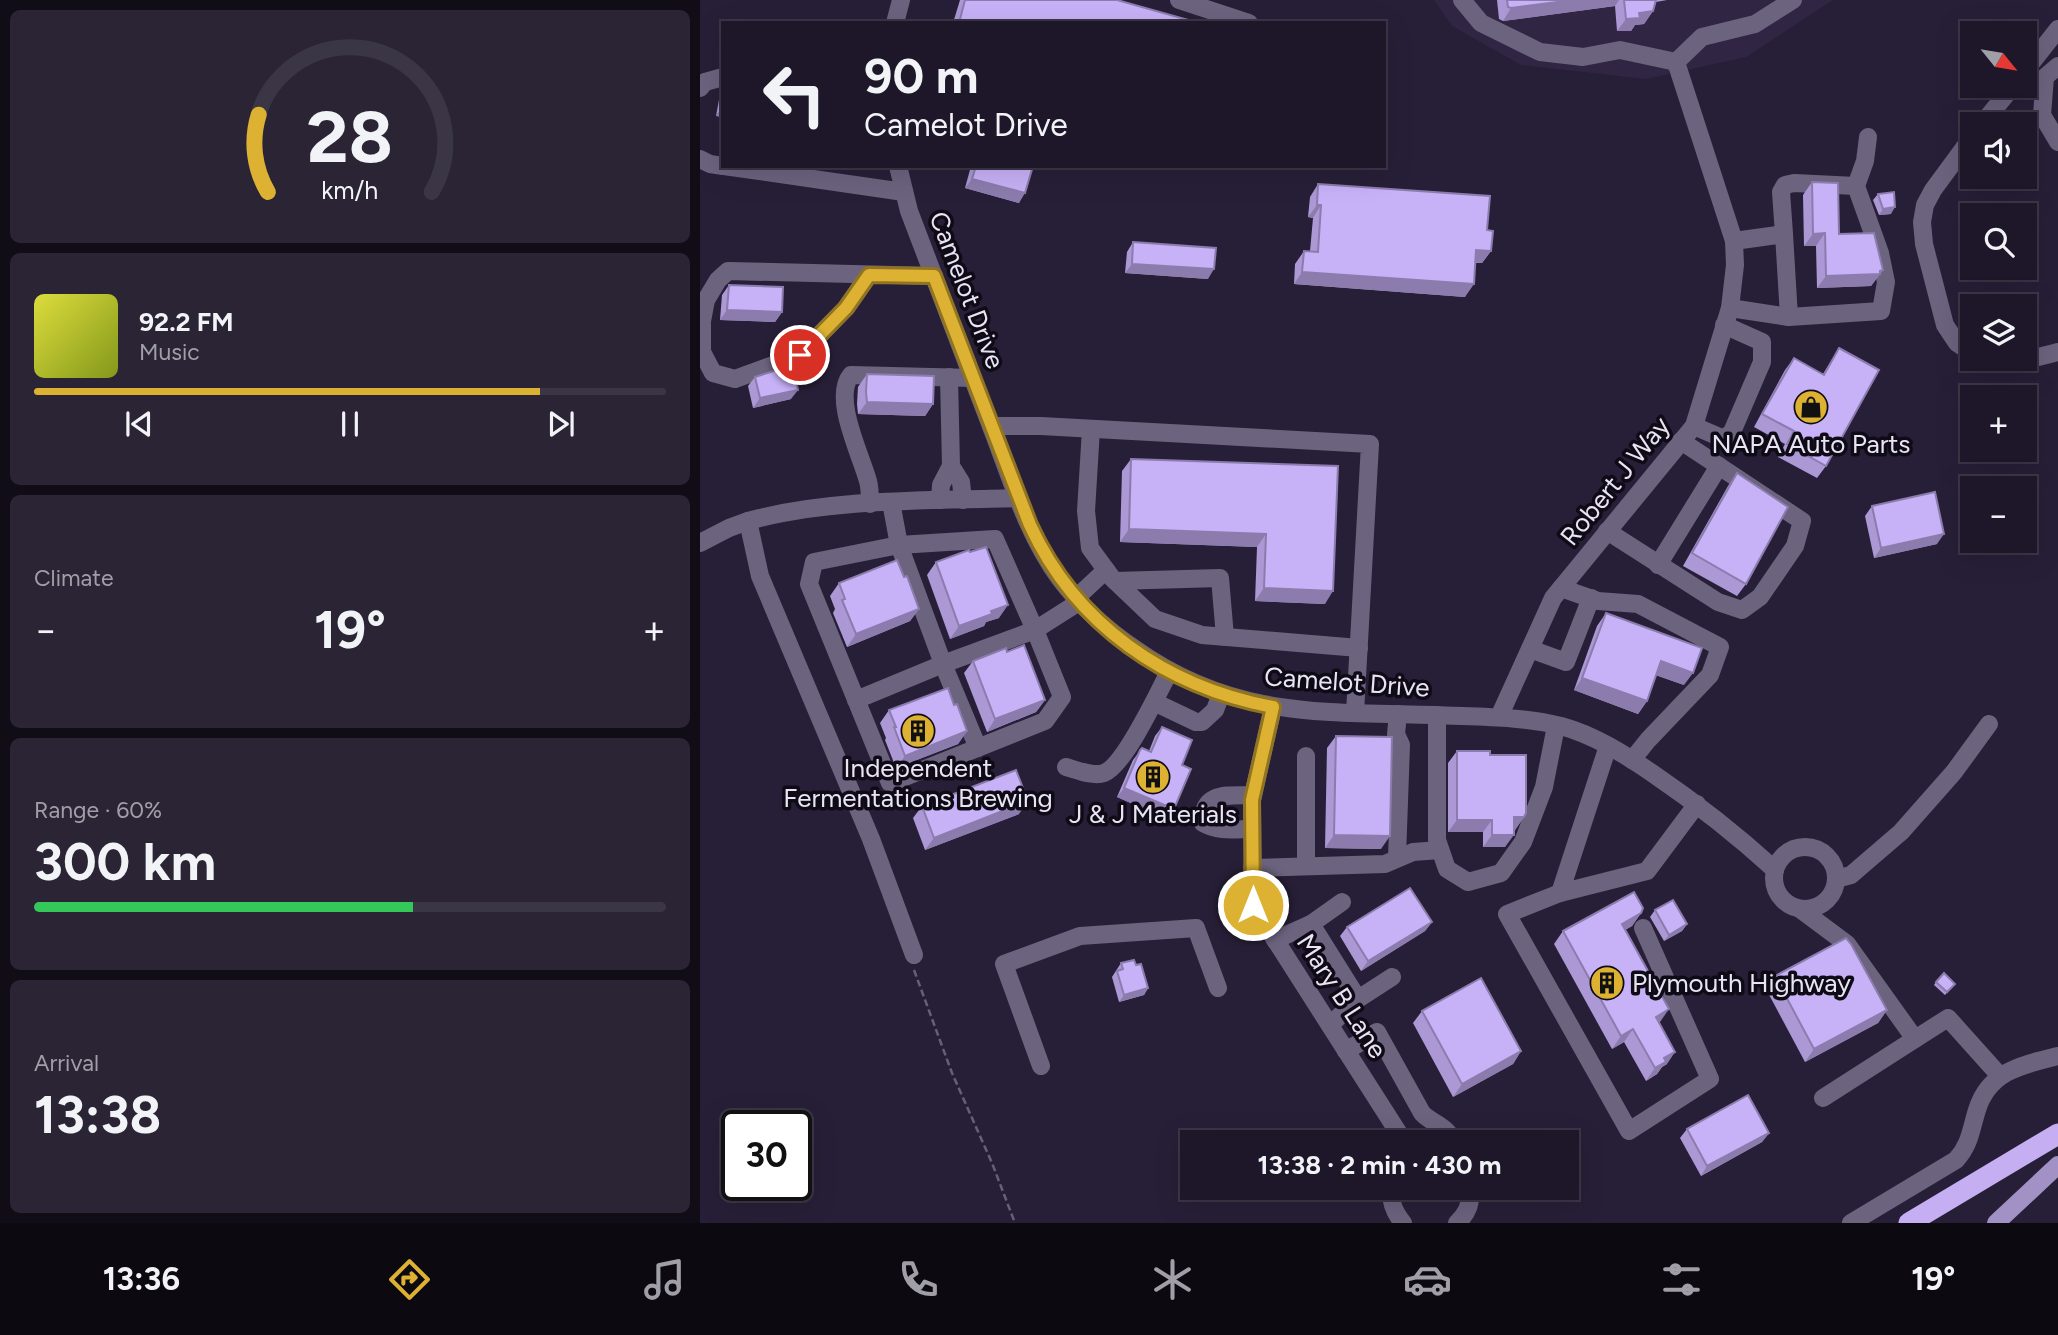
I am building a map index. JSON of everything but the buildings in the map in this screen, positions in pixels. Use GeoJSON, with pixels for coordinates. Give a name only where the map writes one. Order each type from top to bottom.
{"type":"FeatureCollection","features":[{"type":"Feature","properties":{"kind":"highway"},"geometry":{"type":"LineString","coordinates":[[1909,1223],[2058,1134]]}},
{"type":"Feature","properties":{"kind":"main road"},"geometry":{"type":"LineString","coordinates":[[1996,1223],[2058,1165]]}},
{"type":"Feature","properties":{"kind":"street"},"geometry":{"type":"LineString","coordinates":[[896,21],[901,0]]}},
{"type":"Feature","properties":{"kind":"street"},"geometry":{"type":"LineString","coordinates":[[1178,0],[1243,21]]}},
{"type":"Feature","properties":{"kind":"street"},"geometry":{"type":"LineString","coordinates":[[1462,0],[1481,23],[1540,52],[1583,57],[1620,50],[1676,62],[1702,37],[1755,24],[1793,0]]}},
{"type":"Feature","properties":{"kind":"street"},"geometry":{"type":"LineString","coordinates":[[2037,56],[2058,29]]}},
{"type":"Feature","properties":{"kind":"street","name":"Robert J Way"},"geometry":{"type":"LineString","coordinates":[[1499,717],[1553,598],[1694,426],[1727,316],[1735,265],[1734,241],[1676,62]]}},
{"type":"Feature","properties":{"kind":"street"},"geometry":{"type":"LineString","coordinates":[[2058,66],[2045,77],[2042,115],[2058,142]]}},
{"type":"Feature","properties":{"kind":"street"},"geometry":{"type":"LineString","coordinates":[[700,88],[705,82],[721,78]]}},
{"type":"Feature","properties":{"kind":"street"},"geometry":{"type":"LineString","coordinates":[[1992,112],[2003,98]]}},
{"type":"Feature","properties":{"kind":"street"},"geometry":{"type":"LineString","coordinates":[[1727,316],[1789,317],[1881,311],[1886,282],[1880,253],[1856,186],[1865,161],[1867,137]]}},
{"type":"Feature","properties":{"kind":"street"},"geometry":{"type":"LineString","coordinates":[[1960,153],[1933,190],[1925,205],[1922,222],[1924,244],[1945,326],[1960,345]]}},
{"type":"Feature","properties":{"kind":"street"},"geometry":{"type":"LineString","coordinates":[[700,159],[721,166]]}},
{"type":"Feature","properties":{"kind":"street"},"geometry":{"type":"LineString","coordinates":[[737,168],[904,191]]}},
{"type":"Feature","properties":{"kind":"street","name":"Camelot Drive"},"geometry":{"type":"LineString","coordinates":[[898,168],[909,211],[1036,539],[1050,565],[1078,600],[1112,632],[1169,672],[1221,694],[1273,707],[1303,711],[1499,717],[1556,726],[1588,736],[1632,760],[1697,804],[1731,830],[1775,870]]}},
{"type":"Feature","properties":{"kind":"street"},"geometry":{"type":"LineString","coordinates":[[1789,317],[1781,192],[1785,185],[1794,183],[1856,186]]}},
{"type":"Feature","properties":{"kind":"street"},"geometry":{"type":"LineString","coordinates":[[1734,241],[1784,234]]}},
{"type":"Feature","properties":{"kind":"street"},"geometry":{"type":"LineString","coordinates":[[869,275],[846,308],[800,355],[735,379],[713,373],[702,352],[702,321],[706,300],[718,280],[728,271],[934,276]]}},
{"type":"Feature","properties":{"kind":"street"},"geometry":{"type":"LineString","coordinates":[[1694,426],[1724,439],[1732,432],[1762,362],[1762,342],[1727,316]]}},
{"type":"Feature","properties":{"kind":"street"},"geometry":{"type":"LineString","coordinates":[[2037,357],[2058,352]]}},
{"type":"Feature","properties":{"kind":"street"},"geometry":{"type":"LineString","coordinates":[[870,504],[869,485],[844,404],[844,387],[851,375],[972,378]]}},
{"type":"Feature","properties":{"kind":"street"},"geometry":{"type":"LineString","coordinates":[[949,377],[951,466],[961,482],[963,500]]}},
{"type":"Feature","properties":{"kind":"street"},"geometry":{"type":"LineString","coordinates":[[990,426],[1370,444],[1355,712]]}},
{"type":"Feature","properties":{"kind":"street"},"geometry":{"type":"LineString","coordinates":[[1091,429],[1086,511],[1090,548],[1111,575],[1154,619],[1202,635],[1359,648]]}},
{"type":"Feature","properties":{"kind":"street"},"geometry":{"type":"LineString","coordinates":[[1607,531],[1718,602],[1742,610],[1760,597],[1795,546],[1802,521],[1681,441]]}},
{"type":"Feature","properties":{"kind":"street"},"geometry":{"type":"LineString","coordinates":[[940,500],[940,485],[951,466]]}},
{"type":"Feature","properties":{"kind":"street"},"geometry":{"type":"LineString","coordinates":[[1658,565],[1719,466]]}},
{"type":"Feature","properties":{"kind":"street"},"geometry":{"type":"LineString","coordinates":[[700,543],[729,528],[781,512],[891,502],[1018,498]]}},
{"type":"Feature","properties":{"kind":"street"},"geometry":{"type":"LineString","coordinates":[[891,502],[899,545],[943,664],[978,748]]}},
{"type":"Feature","properties":{"kind":"street"},"geometry":{"type":"LineString","coordinates":[[748,522],[760,576],[871,839],[914,962]]}},
{"type":"Feature","properties":{"kind":"street"},"geometry":{"type":"LineString","coordinates":[[995,539],[1035,631],[1062,697],[1045,721],[890,783],[809,584],[814,562],[899,545],[995,539]]}},
{"type":"Feature","properties":{"kind":"street"},"geometry":{"type":"LineString","coordinates":[[856,700],[943,664],[1035,631],[1111,575],[1220,578],[1226,637]]}},
{"type":"Feature","properties":{"kind":"street"},"geometry":{"type":"LineString","coordinates":[[1561,588],[1598,601],[1638,604],[1720,647],[1710,675],[1632,760]]}},
{"type":"Feature","properties":{"kind":"street"},"geometry":{"type":"LineString","coordinates":[[1530,649],[1566,662],[1591,598]]}},
{"type":"Feature","properties":{"kind":"street"},"geometry":{"type":"LineString","coordinates":[[1066,767],[1096,775],[1105,773],[1116,765],[1169,672]]}},
{"type":"Feature","properties":{"kind":"street"},"geometry":{"type":"LineString","coordinates":[[1154,702],[1202,723],[1215,710],[1221,694]]}},
{"type":"Feature","properties":{"kind":"street","name":"Mary B Lane"},"geometry":{"type":"LineString","coordinates":[[1273,707],[1254,795],[1253,905],[1397,1130]]}},
{"type":"Feature","properties":{"kind":"street"},"geometry":{"type":"LineString","coordinates":[[1397,858],[1401,745],[1396,734],[1398,714]]}},
{"type":"Feature","properties":{"kind":"street"},"geometry":{"type":"LineString","coordinates":[[1437,715],[1437,840],[1447,869],[1468,882],[1501,873],[1523,842],[1544,787],[1556,726]]}},
{"type":"Feature","properties":{"kind":"street"},"geometry":{"type":"LineString","coordinates":[[1836,879],[1851,875],[1901,832],[1954,772],[1989,723]]}},
{"type":"Feature","properties":{"kind":"street"},"geometry":{"type":"LineString","coordinates":[[1560,893],[1608,746]]}},
{"type":"Feature","properties":{"kind":"street"},"geometry":{"type":"LineString","coordinates":[[1306,756],[1306,866]]}},
{"type":"Feature","properties":{"kind":"street"},"geometry":{"type":"LineString","coordinates":[[1252,829],[1220,829],[1209,826],[1203,823],[1203,811],[1206,803],[1212,799],[1254,795]]}},
{"type":"Feature","properties":{"kind":"street"},"geometry":{"type":"LineString","coordinates":[[1643,928],[1710,1079],[1629,1131],[1507,914],[1560,893],[1647,871],[1697,804]]}},
{"type":"Feature","properties":{"kind":"street"},"geometry":{"type":"LineString","coordinates":[[1801,909],[1821,905],[1834,889],[1835,869],[1830,860],[1814,848],[1794,849],[1779,861],[1775,870],[1776,891],[1782,900],[1801,909],[1847,944],[1915,1039]]}},
{"type":"Feature","properties":{"kind":"street"},"geometry":{"type":"LineString","coordinates":[[1252,868],[1385,864],[1413,852],[1440,850]]}},
{"type":"Feature","properties":{"kind":"street"},"geometry":{"type":"LineString","coordinates":[[1275,940],[1311,925],[1342,902]]}},
{"type":"Feature","properties":{"kind":"street"},"geometry":{"type":"LineString","coordinates":[[1311,925],[1358,999]]}},
{"type":"Feature","properties":{"kind":"street"},"geometry":{"type":"LineString","coordinates":[[1041,1066],[1004,964],[1080,936],[1196,928],[1218,988]]}},
{"type":"Feature","properties":{"kind":"street"},"geometry":{"type":"LineString","coordinates":[[1330,1025],[1358,999],[1392,977]]}},
{"type":"Feature","properties":{"kind":"street"},"geometry":{"type":"LineString","coordinates":[[1823,1098],[1948,1018],[2000,1076]]}},
{"type":"Feature","properties":{"kind":"street"},"geometry":{"type":"LineString","coordinates":[[1346,1051],[1377,1032],[1422,1113],[1447,1130]]}},
{"type":"Feature","properties":{"kind":"street"},"geometry":{"type":"LineString","coordinates":[[1851,1223],[1956,1160],[1969,1140],[1982,1097],[2000,1076],[2028,1064],[2058,1056]]}},
{"type":"Feature","properties":{"kind":"street"},"geometry":{"type":"LineString","coordinates":[[1391,1200],[1394,1211],[1403,1223]]}},
{"type":"Feature","properties":{"kind":"street"},"geometry":{"type":"LineString","coordinates":[[1457,1223],[1468,1209],[1470,1200]]}},
{"type":"Feature","properties":{"kind":"path"},"geometry":{"type":"LineString","coordinates":[[914,962],[952,1073],[1015,1223]]}},
{"type":"Feature","properties":{"kind":"shaded area"},"geometry":{"type":"Polygon","coordinates":[[[1434,0],[1833,0],[1746,57],[1646,79],[1521,65],[1452,26],[1434,0]]]}},
{"type":"Feature","properties":{"kind":"place","name":"NAPA Auto Parts"},"geometry":{"type":"Point","coordinates":[1811,407]}},
{"type":"Feature","properties":{"kind":"place","name":"Independent Fermentations Brewing"},"geometry":{"type":"Point","coordinates":[918,731]}},
{"type":"Feature","properties":{"kind":"place","name":"J & J Materials"},"geometry":{"type":"Point","coordinates":[1153,777]}},
{"type":"Feature","properties":{"kind":"place","name":"Plymouth Highway"},"geometry":{"type":"Point","coordinates":[1607,983]}},
{"type":"Feature","properties":{"kind":"route"},"geometry":{"type":"LineString","coordinates":[[800,355],[846,308],[869,275],[934,276],[1018,498],[1036,539],[1058,577],[1105,626],[1169,672],[1216,693],[1273,707],[1252,800],[1253,905]]}}]}
